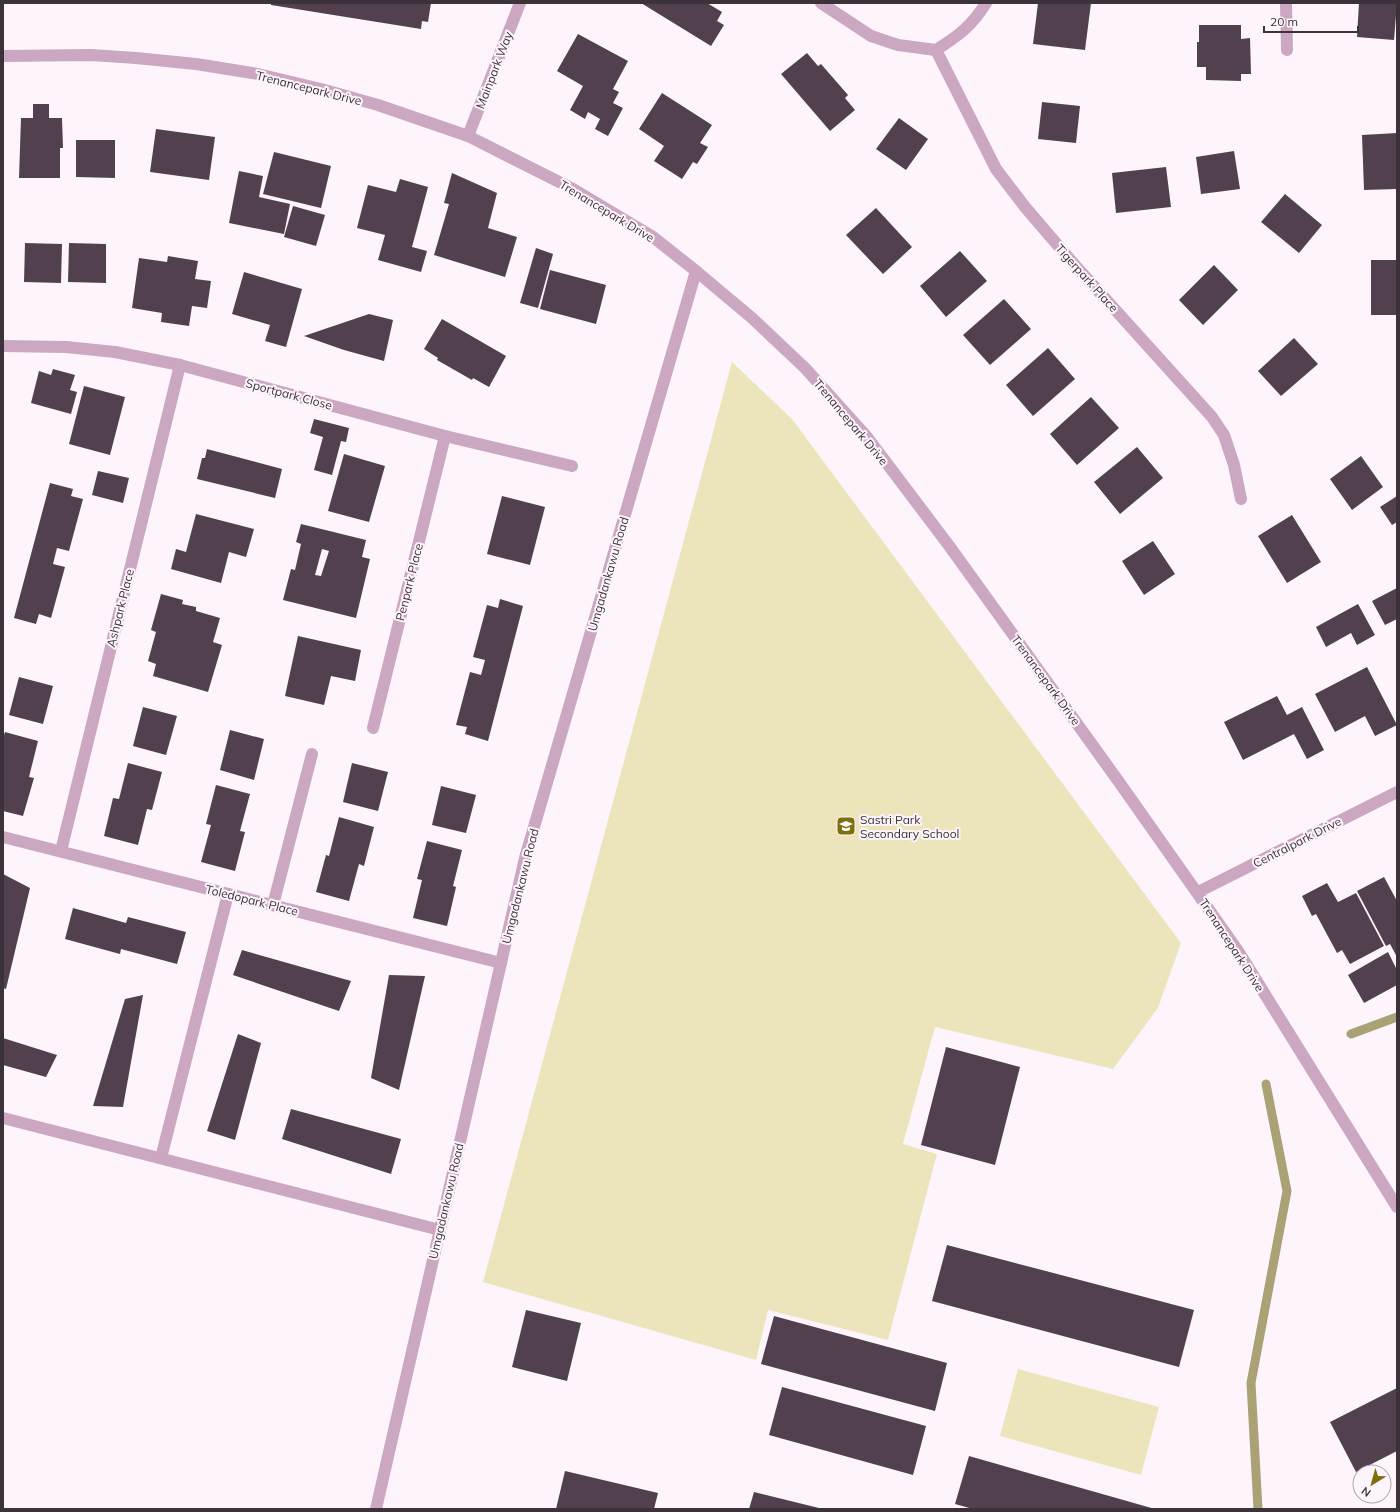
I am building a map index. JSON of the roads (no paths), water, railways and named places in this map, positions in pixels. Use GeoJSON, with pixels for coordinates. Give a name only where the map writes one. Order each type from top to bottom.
{"type":"FeatureCollection","features":[{"type":"Feature","properties":{"kind":"street","name":"Mainpark Way"},"geometry":{"type":"LineString","coordinates":[[468,136],[520,3]]}},
{"type":"Feature","properties":{"kind":"street"},"geometry":{"type":"LineString","coordinates":[[821,3],[871,36],[898,45],[936,50],[961,34],[979,15],[986,3]]}},
{"type":"Feature","properties":{"kind":"street"},"geometry":{"type":"LineString","coordinates":[[1286,3],[1287,50]]}},
{"type":"Feature","properties":{"kind":"street","name":"Tigerpark Place"},"geometry":{"type":"LineString","coordinates":[[936,50],[996,169],[1024,207],[1212,417],[1224,435],[1234,465],[1241,499]]}},
{"type":"Feature","properties":{"kind":"street","name":"Trenancepark Drive"},"geometry":{"type":"LineString","coordinates":[[3,56],[91,55],[196,64],[258,74],[321,89],[378,105],[468,136],[571,188],[653,237],[696,271],[752,318],[805,368],[867,437],[950,547],[1198,892],[1238,951],[1397,1207]]}},
{"type":"Feature","properties":{"kind":"street","name":"Umgadankawu Road"},"geometry":{"type":"LineString","coordinates":[[376,1509],[525,858],[696,271]]}},
{"type":"Feature","properties":{"kind":"street","name":"Sportpark Close"},"geometry":{"type":"LineString","coordinates":[[3,346],[66,348],[116,352],[180,365],[446,436],[572,466]]}},
{"type":"Feature","properties":{"kind":"street","name":"Ashpark Place"},"geometry":{"type":"LineString","coordinates":[[60,851],[180,365]]}},
{"type":"Feature","properties":{"kind":"street","name":"Penpark Place"},"geometry":{"type":"LineString","coordinates":[[373,728],[446,436]]}},
{"type":"Feature","properties":{"kind":"street"},"geometry":{"type":"LineString","coordinates":[[273,905],[312,754]]}},
{"type":"Feature","properties":{"kind":"street","name":"Centralpark Drive"},"geometry":{"type":"LineString","coordinates":[[1198,892],[1397,792]]}},
{"type":"Feature","properties":{"kind":"street","name":"Toledopark Place"},"geometry":{"type":"LineString","coordinates":[[3,837],[501,963]]}},
{"type":"Feature","properties":{"kind":"street"},"geometry":{"type":"LineString","coordinates":[[161,1158],[228,894]]}},
{"type":"Feature","properties":{"kind":"street"},"geometry":{"type":"LineString","coordinates":[[3,1118],[440,1230]]}},
{"type":"Feature","properties":{"kind":"waterway"},"geometry":{"type":"LineString","coordinates":[[1351,1034],[1397,1017]]}},
{"type":"Feature","properties":{"kind":"waterway"},"geometry":{"type":"LineString","coordinates":[[1258,1509],[1251,1383],[1287,1191],[1266,1084]]}},
{"type":"Feature","properties":{"kind":"place","name":"Sastri Park Secondary School"},"geometry":{"type":"Point","coordinates":[846,826]}}]}
